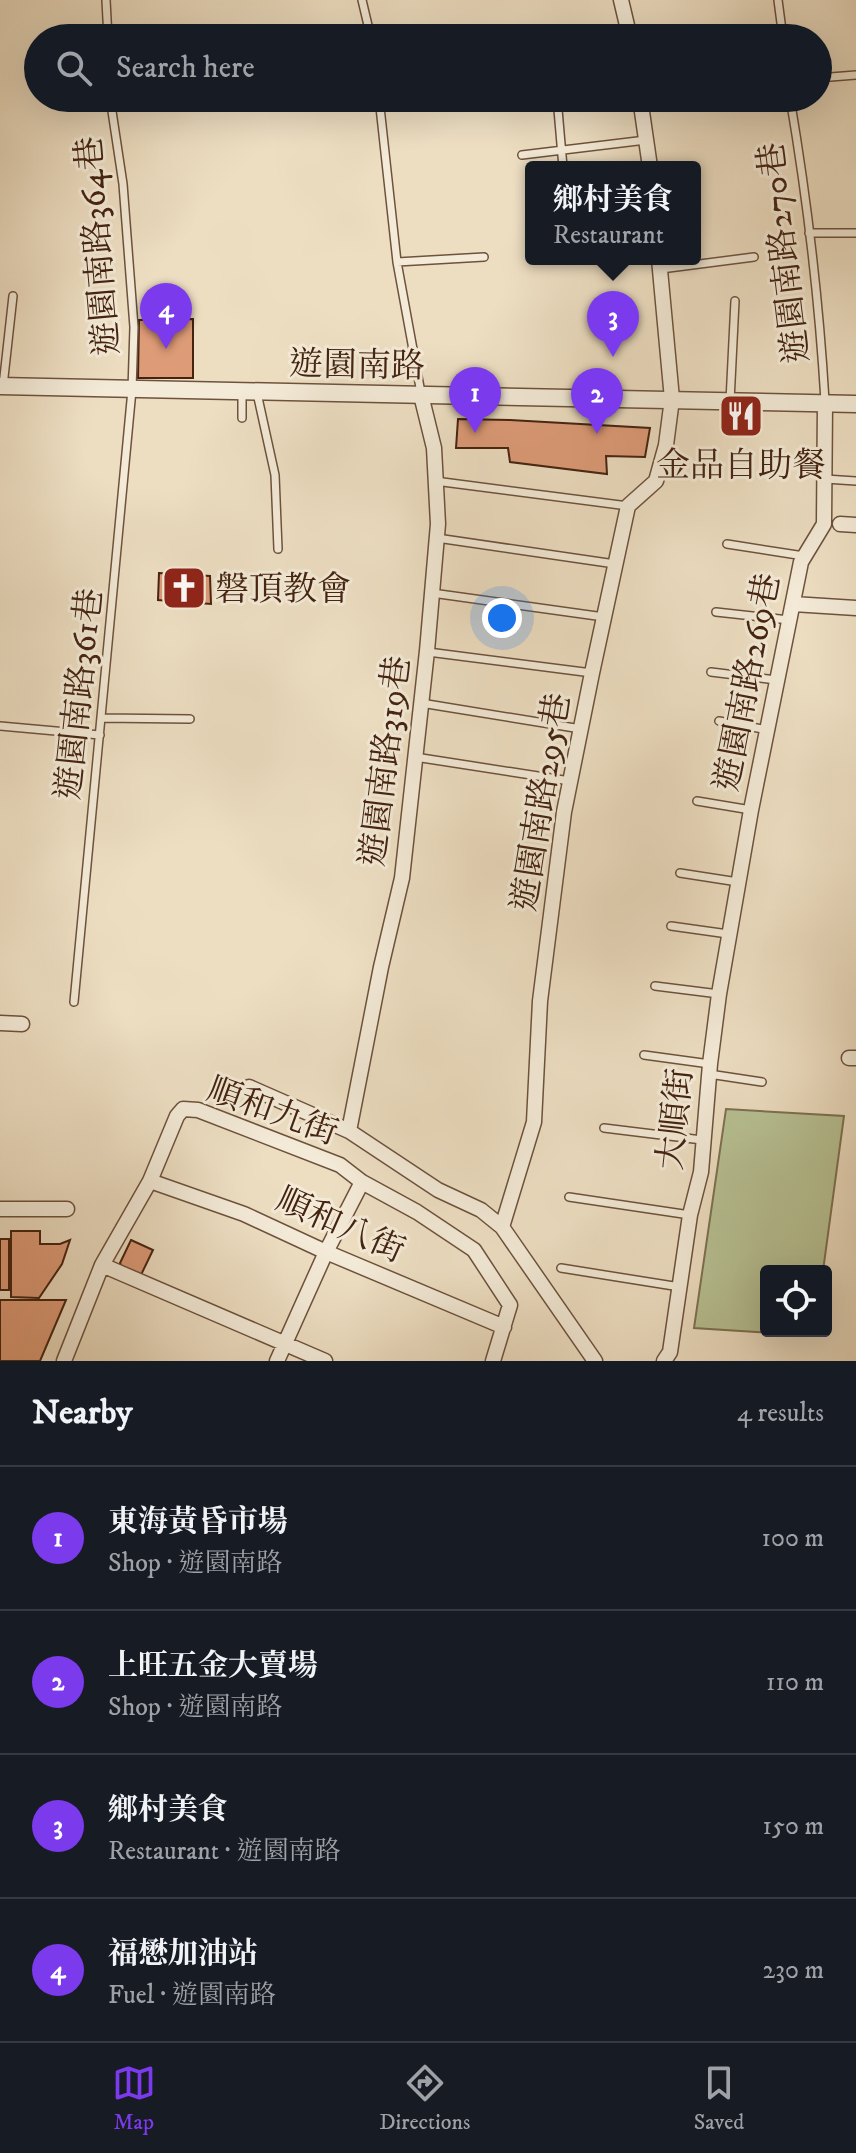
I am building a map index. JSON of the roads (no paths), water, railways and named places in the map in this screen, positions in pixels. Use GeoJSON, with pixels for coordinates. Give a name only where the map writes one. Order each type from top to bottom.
{"type":"FeatureCollection","features":[{"type":"Feature","properties":{"kind":"street"},"geometry":{"type":"LineString","coordinates":[[621,0],[627,24]]}},
{"type":"Feature","properties":{"kind":"street"},"geometry":{"type":"LineString","coordinates":[[642,112],[649,161]]}},
{"type":"Feature","properties":{"kind":"street"},"geometry":{"type":"LineString","coordinates":[[628,506],[656,481],[666,445],[672,399],[660,265]]}},
{"type":"Feature","properties":{"kind":"street","name":"遊園南路"},"geometry":{"type":"LineString","coordinates":[[2,386],[856,404]]}},
{"type":"Feature","properties":{"kind":"street","name":"遊園南路319巷"},"geometry":{"type":"LineString","coordinates":[[349,1131],[402,878],[427,651],[437,538],[434,448],[421,395]]}},
{"type":"Feature","properties":{"kind":"street","name":"遊園南路269巷"},"geometry":{"type":"LineString","coordinates":[[738,882],[801,562],[824,524],[825,403]]}},
{"type":"Feature","properties":{"kind":"street","name":"遊園南路295巷"},"geometry":{"type":"LineString","coordinates":[[502,1227],[534,1122],[540,1001],[570,781],[628,506]]}},
{"type":"Feature","properties":{"kind":"street"},"geometry":{"type":"LineString","coordinates":[[840,524],[856,525]]}},
{"type":"Feature","properties":{"kind":"street"},"geometry":{"type":"LineString","coordinates":[[793,604],[856,608]]}},
{"type":"Feature","properties":{"kind":"street","name":"大順街"},"geometry":{"type":"LineString","coordinates":[[664,1361],[670,1352],[690,1215],[701,1172],[719,994],[738,882]]}},
{"type":"Feature","properties":{"kind":"street"},"geometry":{"type":"LineString","coordinates":[[0,1023],[22,1024]]}},
{"type":"Feature","properties":{"kind":"street"},"geometry":{"type":"LineString","coordinates":[[249,1087],[349,1131],[438,1190],[481,1210],[502,1227],[595,1361]]}},
{"type":"Feature","properties":{"kind":"street","name":"順和九街"},"geometry":{"type":"LineString","coordinates":[[69,1359],[102,1265],[150,1181],[177,1116],[183,1109],[198,1110],[340,1165],[362,1182],[417,1212],[474,1250],[510,1305],[493,1361]]}},
{"type":"Feature","properties":{"kind":"street","name":"順和八街"},"geometry":{"type":"LineString","coordinates":[[150,1181],[244,1214],[504,1327]]}},
{"type":"Feature","properties":{"kind":"street"},"geometry":{"type":"LineString","coordinates":[[277,1361],[326,1252],[362,1182]]}},
{"type":"Feature","properties":{"kind":"street"},"geometry":{"type":"LineString","coordinates":[[0,1209],[67,1209]]}},
{"type":"Feature","properties":{"kind":"street"},"geometry":{"type":"LineString","coordinates":[[102,1265],[325,1361]]}},
{"type":"Feature","properties":{"kind":"lane"},"geometry":{"type":"LineString","coordinates":[[106,0],[107,24]]}},
{"type":"Feature","properties":{"kind":"lane"},"geometry":{"type":"LineString","coordinates":[[362,0],[368,24]]}},
{"type":"Feature","properties":{"kind":"lane"},"geometry":{"type":"LineString","coordinates":[[778,0],[781,24]]}},
{"type":"Feature","properties":{"kind":"lane"},"geometry":{"type":"LineString","coordinates":[[832,77],[856,75]]}},
{"type":"Feature","properties":{"kind":"lane","name":"遊園南路364巷"},"geometry":{"type":"LineString","coordinates":[[112,112],[123,184],[134,327],[132,390]]}},
{"type":"Feature","properties":{"kind":"lane"},"geometry":{"type":"LineString","coordinates":[[381,112],[397,262],[421,395]]}},
{"type":"Feature","properties":{"kind":"lane"},"geometry":{"type":"LineString","coordinates":[[558,112],[563,161]]}},
{"type":"Feature","properties":{"kind":"lane","name":"遊園南路270巷"},"geometry":{"type":"LineString","coordinates":[[792,112],[805,185],[820,319],[825,403]]}},
{"type":"Feature","properties":{"kind":"lane"},"geometry":{"type":"LineString","coordinates":[[522,155],[646,140]]}},
{"type":"Feature","properties":{"kind":"lane"},"geometry":{"type":"LineString","coordinates":[[809,233],[856,233]]}},
{"type":"Feature","properties":{"kind":"lane"},"geometry":{"type":"LineString","coordinates":[[397,262],[484,257]]}},
{"type":"Feature","properties":{"kind":"lane"},"geometry":{"type":"LineString","coordinates":[[701,261],[754,257]]}},
{"type":"Feature","properties":{"kind":"lane"},"geometry":{"type":"LineString","coordinates":[[2,386],[13,296]]}},
{"type":"Feature","properties":{"kind":"lane"},"geometry":{"type":"LineString","coordinates":[[730,401],[735,301]]}},
{"type":"Feature","properties":{"kind":"lane","name":"遊園南路361巷"},"geometry":{"type":"LineString","coordinates":[[74,1002],[132,390]]}},
{"type":"Feature","properties":{"kind":"lane"},"geometry":{"type":"LineString","coordinates":[[242,418],[250,392]]}},
{"type":"Feature","properties":{"kind":"lane"},"geometry":{"type":"LineString","coordinates":[[250,392],[275,475],[278,549]]}},
{"type":"Feature","properties":{"kind":"lane"},"geometry":{"type":"LineString","coordinates":[[825,479],[856,481]]}},
{"type":"Feature","properties":{"kind":"lane"},"geometry":{"type":"LineString","coordinates":[[435,481],[628,506]]}},
{"type":"Feature","properties":{"kind":"lane"},"geometry":{"type":"LineString","coordinates":[[437,538],[615,564]]}},
{"type":"Feature","properties":{"kind":"lane"},"geometry":{"type":"LineString","coordinates":[[727,544],[804,557]]}},
{"type":"Feature","properties":{"kind":"lane"},"geometry":{"type":"LineString","coordinates":[[432,593],[604,617]]}},
{"type":"Feature","properties":{"kind":"lane"},"geometry":{"type":"LineString","coordinates":[[716,612],[790,620]]}},
{"type":"Feature","properties":{"kind":"lane"},"geometry":{"type":"LineString","coordinates":[[427,651],[592,673]]}},
{"type":"Feature","properties":{"kind":"lane"},"geometry":{"type":"LineString","coordinates":[[711,672],[778,681]]}},
{"type":"Feature","properties":{"kind":"lane"},"geometry":{"type":"LineString","coordinates":[[421,703],[581,729]]}},
{"type":"Feature","properties":{"kind":"lane"},"geometry":{"type":"LineString","coordinates":[[101,718],[190,719]]}},
{"type":"Feature","properties":{"kind":"lane"},"geometry":{"type":"LineString","coordinates":[[719,721],[768,730]]}},
{"type":"Feature","properties":{"kind":"lane"},"geometry":{"type":"LineString","coordinates":[[0,726],[100,735]]}},
{"type":"Feature","properties":{"kind":"lane"},"geometry":{"type":"LineString","coordinates":[[415,757],[570,781]]}},
{"type":"Feature","properties":{"kind":"lane"},"geometry":{"type":"LineString","coordinates":[[697,801],[751,810]]}},
{"type":"Feature","properties":{"kind":"lane"},"geometry":{"type":"LineString","coordinates":[[680,873],[738,882]]}},
{"type":"Feature","properties":{"kind":"lane"},"geometry":{"type":"LineString","coordinates":[[671,926],[730,934]]}},
{"type":"Feature","properties":{"kind":"lane"},"geometry":{"type":"LineString","coordinates":[[655,986],[719,994]]}},
{"type":"Feature","properties":{"kind":"lane"},"geometry":{"type":"LineString","coordinates":[[644,1055],[762,1082]]}},
{"type":"Feature","properties":{"kind":"lane"},"geometry":{"type":"LineString","coordinates":[[604,1128],[702,1140]]}},
{"type":"Feature","properties":{"kind":"lane"},"geometry":{"type":"LineString","coordinates":[[569,1197],[690,1215]]}},
{"type":"Feature","properties":{"kind":"lane"},"geometry":{"type":"LineString","coordinates":[[561,1268],[680,1287]]}},
{"type":"Feature","properties":{"kind":"place","name":"福懋加油站"},"geometry":{"type":"Point","coordinates":[166,349]}},
{"type":"Feature","properties":{"kind":"place","name":"鄉村美食"},"geometry":{"type":"Point","coordinates":[613,357]}},
{"type":"Feature","properties":{"kind":"place","name":"金品自助餐"},"geometry":{"type":"Point","coordinates":[741,416]}},
{"type":"Feature","properties":{"kind":"place","name":"東海黃昏市場"},"geometry":{"type":"Point","coordinates":[475,433]}},
{"type":"Feature","properties":{"kind":"place","name":"上旺五金大賣場"},"geometry":{"type":"Point","coordinates":[597,434]}},
{"type":"Feature","properties":{"kind":"place","name":"磐頂教會"},"geometry":{"type":"Point","coordinates":[184,588]}}]}
